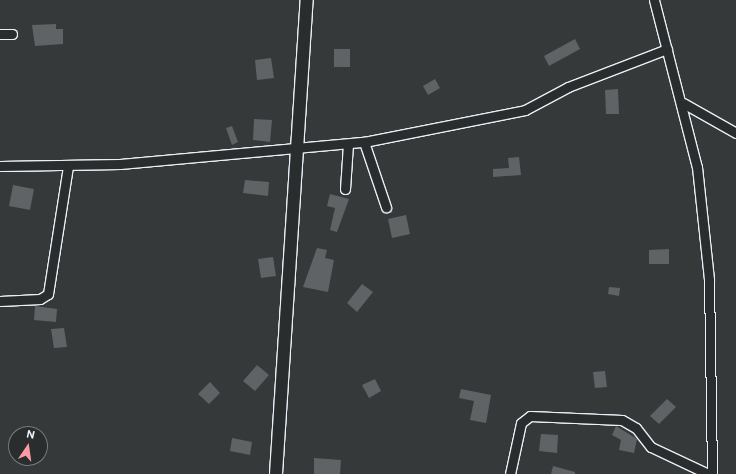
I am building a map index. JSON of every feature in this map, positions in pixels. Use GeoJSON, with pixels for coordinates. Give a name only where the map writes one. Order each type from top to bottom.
{"type":"FeatureCollection","features":[{"type":"Feature","properties":{"kind":"street"},"geometry":{"type":"LineString","coordinates":[[276,474],[285,360],[287,263],[298,148],[307,0]]}},
{"type":"Feature","properties":{"kind":"street"},"geometry":{"type":"LineString","coordinates":[[654,0],[694,145],[709,280],[712,474]]}},
{"type":"Feature","properties":{"kind":"street"},"geometry":{"type":"LineString","coordinates":[[0,34],[12,34]]}},
{"type":"Feature","properties":{"kind":"street"},"geometry":{"type":"LineString","coordinates":[[0,166],[68,166],[364,142],[525,110],[568,87],[667,49]]}},
{"type":"Feature","properties":{"kind":"street"},"geometry":{"type":"LineString","coordinates":[[683,103],[736,133]]}},
{"type":"Feature","properties":{"kind":"street"},"geometry":{"type":"LineString","coordinates":[[364,142],[386,207]]}},
{"type":"Feature","properties":{"kind":"street"},"geometry":{"type":"LineString","coordinates":[[345,189],[348,144]]}},
{"type":"Feature","properties":{"kind":"street"},"geometry":{"type":"LineString","coordinates":[[0,301],[40,299],[48,294],[68,166]]}},
{"type":"Feature","properties":{"kind":"street"},"geometry":{"type":"LineString","coordinates":[[510,474],[521,423],[530,416],[622,420],[636,428],[651,447],[708,474]]}},
{"type":"Feature","properties":{"kind":"building"},"geometry":{"type":"Polygon","coordinates":[[[56,24],[56,29],[63,29],[63,44],[35,46],[32,25],[56,24]]]}},
{"type":"Feature","properties":{"kind":"building"},"geometry":{"type":"Polygon","coordinates":[[[575,39],[580,49],[549,66],[544,56],[575,39]]]}},
{"type":"Feature","properties":{"kind":"building"},"geometry":{"type":"Polygon","coordinates":[[[334,49],[350,49],[350,67],[334,67],[334,49]]]}},
{"type":"Feature","properties":{"kind":"building"},"geometry":{"type":"Polygon","coordinates":[[[271,58],[274,78],[257,80],[255,60],[271,58]]]}},
{"type":"Feature","properties":{"kind":"building"},"geometry":{"type":"Polygon","coordinates":[[[435,79],[440,88],[428,95],[423,86],[435,79]]]}},
{"type":"Feature","properties":{"kind":"building"},"geometry":{"type":"Polygon","coordinates":[[[618,89],[619,114],[606,114],[605,90],[618,89]]]}},
{"type":"Feature","properties":{"kind":"building"},"geometry":{"type":"Polygon","coordinates":[[[254,119],[272,120],[270,142],[253,140],[254,119]]]}},
{"type":"Feature","properties":{"kind":"building"},"geometry":{"type":"Polygon","coordinates":[[[232,126],[238,142],[232,145],[226,128],[232,126]]]}},
{"type":"Feature","properties":{"kind":"building"},"geometry":{"type":"Polygon","coordinates":[[[519,157],[521,175],[493,177],[493,169],[509,168],[508,158],[519,157]]]}},
{"type":"Feature","properties":{"kind":"building"},"geometry":{"type":"Polygon","coordinates":[[[245,180],[269,182],[268,196],[243,193],[245,180]]]}},
{"type":"Feature","properties":{"kind":"building"},"geometry":{"type":"Polygon","coordinates":[[[13,185],[34,189],[30,210],[9,206],[13,185]]]}},
{"type":"Feature","properties":{"kind":"building"},"geometry":{"type":"Polygon","coordinates":[[[330,194],[349,199],[337,232],[330,230],[335,208],[327,206],[330,194]]]}},
{"type":"Feature","properties":{"kind":"building"},"geometry":{"type":"Polygon","coordinates":[[[406,215],[410,234],[392,238],[388,219],[406,215]]]}},
{"type":"Feature","properties":{"kind":"building"},"geometry":{"type":"Polygon","coordinates":[[[317,248],[327,250],[325,258],[334,260],[328,292],[303,287],[317,248]]]}},
{"type":"Feature","properties":{"kind":"building"},"geometry":{"type":"Polygon","coordinates":[[[669,249],[669,264],[649,264],[649,250],[669,249]]]}},
{"type":"Feature","properties":{"kind":"building"},"geometry":{"type":"Polygon","coordinates":[[[273,257],[276,276],[261,278],[258,259],[273,257]]]}},
{"type":"Feature","properties":{"kind":"building"},"geometry":{"type":"Polygon","coordinates":[[[362,284],[373,292],[357,312],[347,303],[362,284]]]}},
{"type":"Feature","properties":{"kind":"building"},"geometry":{"type":"Polygon","coordinates":[[[609,287],[620,288],[619,296],[608,294],[609,287]]]}},
{"type":"Feature","properties":{"kind":"building"},"geometry":{"type":"Polygon","coordinates":[[[35,306],[57,309],[56,322],[34,320],[35,306]]]}},
{"type":"Feature","properties":{"kind":"building"},"geometry":{"type":"Polygon","coordinates":[[[64,328],[67,347],[54,348],[51,329],[64,328]]]}},
{"type":"Feature","properties":{"kind":"building"},"geometry":{"type":"Polygon","coordinates":[[[257,365],[269,375],[255,391],[243,381],[257,365]]]}},
{"type":"Feature","properties":{"kind":"building"},"geometry":{"type":"Polygon","coordinates":[[[605,371],[607,387],[595,388],[593,372],[605,371]]]}},
{"type":"Feature","properties":{"kind":"building"},"geometry":{"type":"Polygon","coordinates":[[[375,379],[381,391],[369,398],[362,385],[375,379]]]}},
{"type":"Feature","properties":{"kind":"building"},"geometry":{"type":"Polygon","coordinates":[[[210,382],[220,393],[209,404],[198,394],[210,382]]]}},
{"type":"Feature","properties":{"kind":"building"},"geometry":{"type":"Polygon","coordinates":[[[461,389],[491,395],[486,423],[470,420],[474,401],[459,398],[461,389]]]}},
{"type":"Feature","properties":{"kind":"building"},"geometry":{"type":"Polygon","coordinates":[[[667,399],[676,407],[659,424],[650,416],[667,399]]]}},
{"type":"Feature","properties":{"kind":"building"},"geometry":{"type":"Polygon","coordinates":[[[616,426],[637,439],[634,453],[619,450],[621,440],[612,435],[616,426]]]}},
{"type":"Feature","properties":{"kind":"building"},"geometry":{"type":"Polygon","coordinates":[[[541,434],[558,435],[557,453],[539,451],[541,434]]]}},
{"type":"Feature","properties":{"kind":"building"},"geometry":{"type":"Polygon","coordinates":[[[232,438],[252,442],[250,455],[230,451],[232,438]]]}},
{"type":"Feature","properties":{"kind":"building"},"geometry":{"type":"Polygon","coordinates":[[[314,458],[341,460],[340,474],[314,474],[314,458]]]}},
{"type":"Feature","properties":{"kind":"building"},"geometry":{"type":"Polygon","coordinates":[[[553,466],[575,472],[575,474],[551,474],[553,466]]]}}]}
